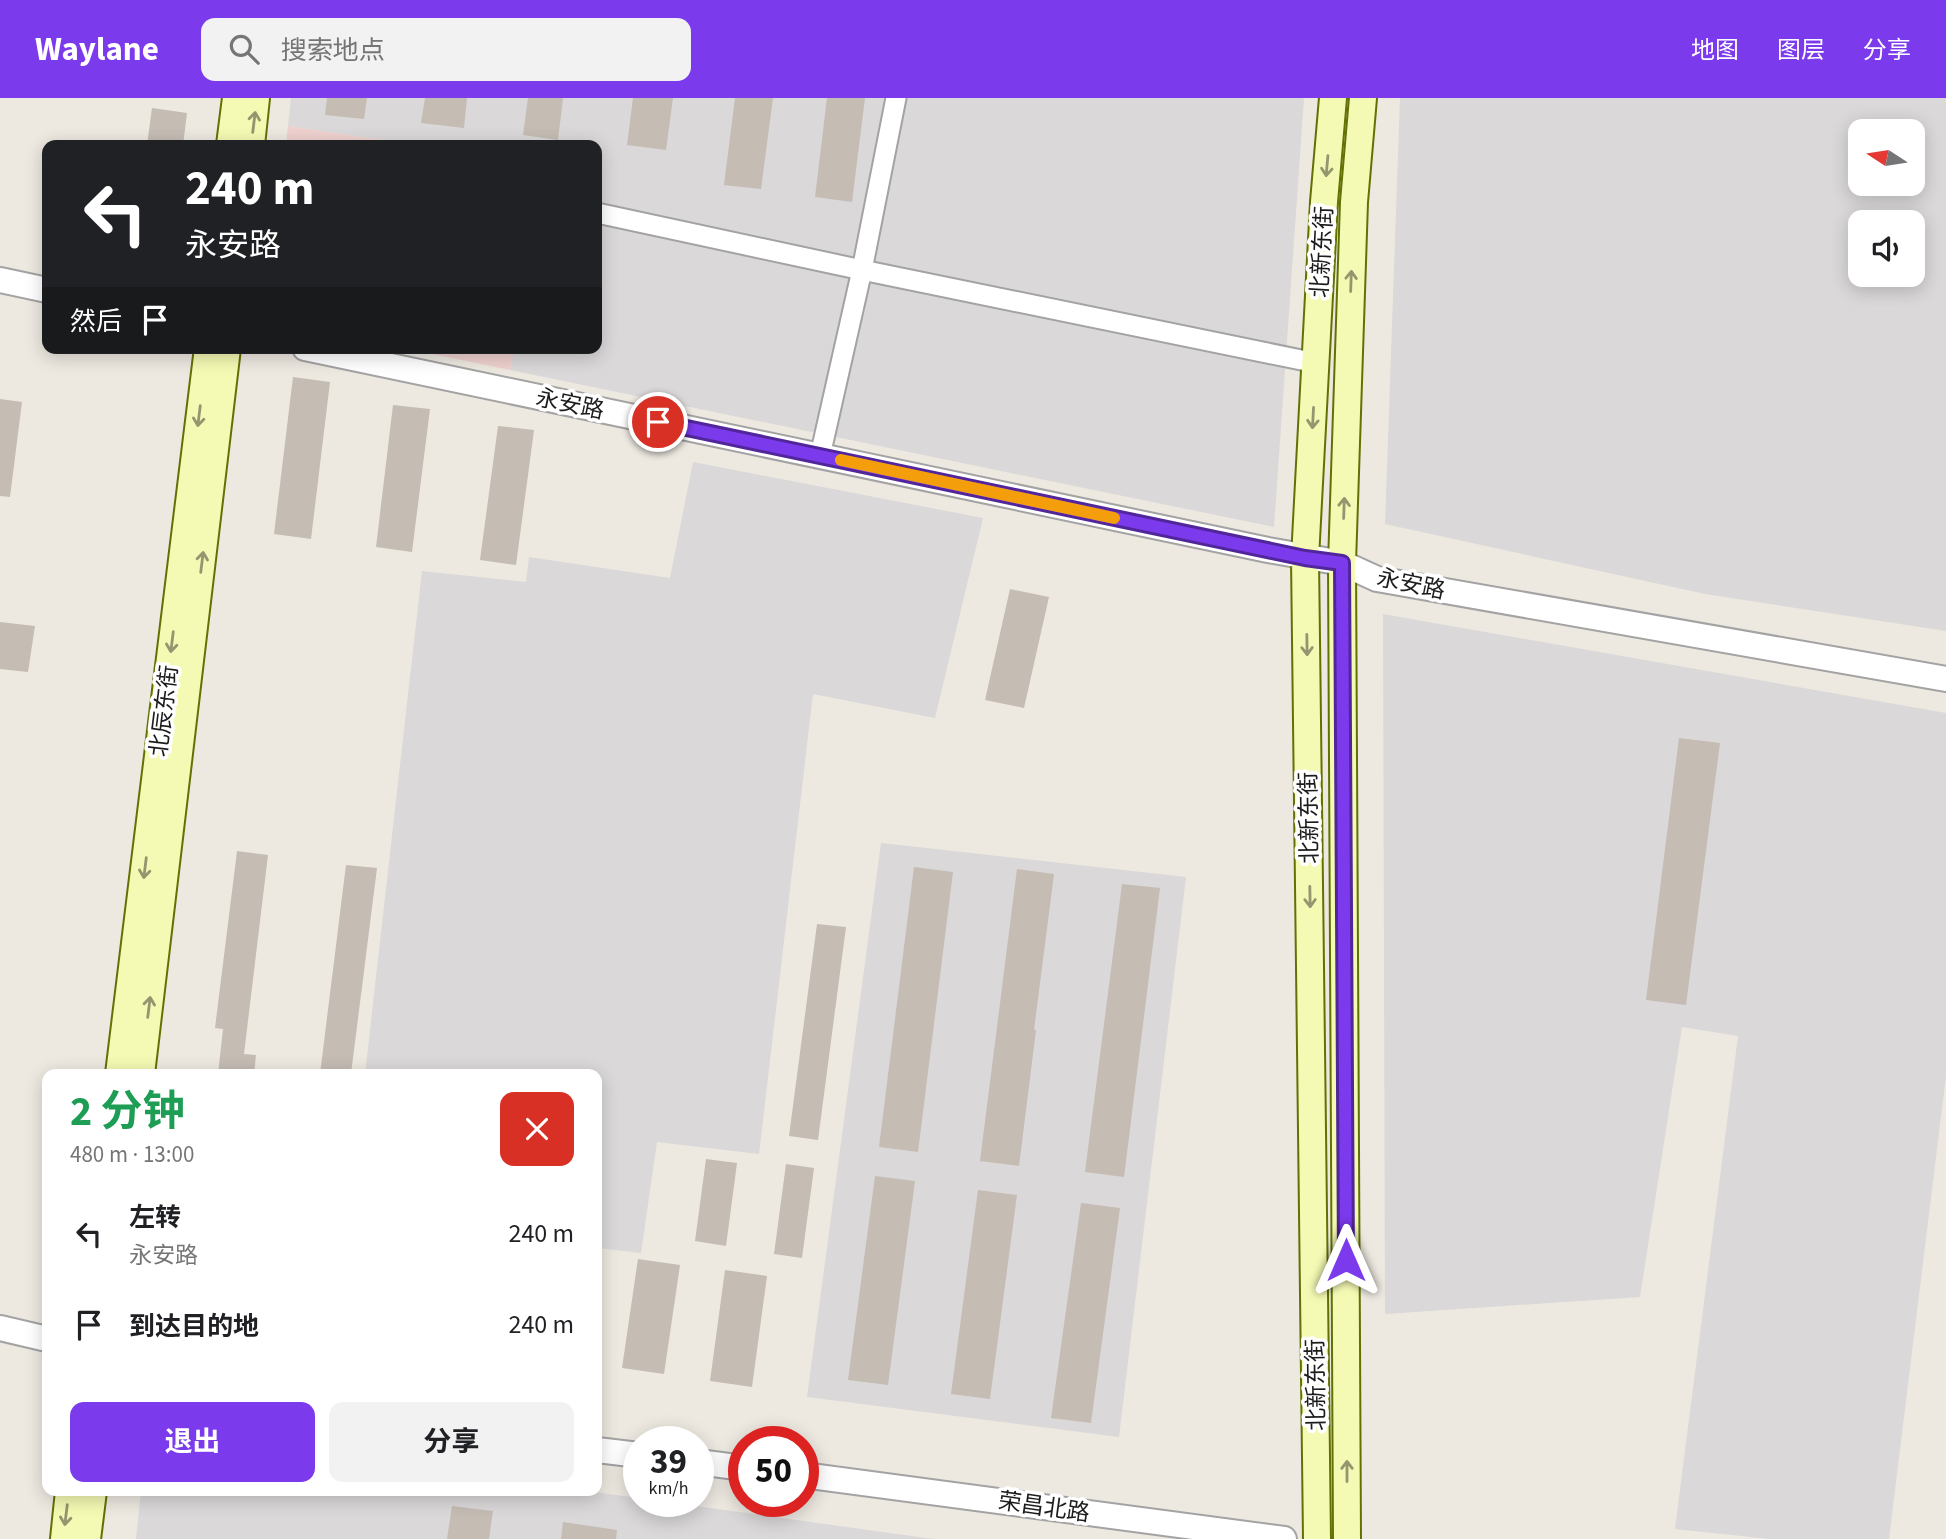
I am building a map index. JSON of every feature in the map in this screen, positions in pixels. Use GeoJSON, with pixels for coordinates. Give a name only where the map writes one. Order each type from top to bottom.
{"type":"FeatureCollection","features":[{"type":"Feature","properties":{"kind":"main road"},"geometry":{"type":"LineString","coordinates":[[231,140],[236,98]]}},
{"type":"Feature","properties":{"kind":"main road"},"geometry":{"type":"LineString","coordinates":[[252,140],[256,98]]}},
{"type":"Feature","properties":{"kind":"main road","name":"北新东街"},"geometry":{"type":"LineString","coordinates":[[1317,1539],[1305,558],[1324,202],[1333,98]]}},
{"type":"Feature","properties":{"kind":"main road","name":"北新东街"},"geometry":{"type":"LineString","coordinates":[[1347,1539],[1342,563],[1354,202],[1363,98]]}},
{"type":"Feature","properties":{"kind":"main road","name":"北辰东街"},"geometry":{"type":"LineString","coordinates":[[120,1069],[207,354]]}},
{"type":"Feature","properties":{"kind":"main road","name":"北辰东街"},"geometry":{"type":"LineString","coordinates":[[143,1069],[226,354]]}},
{"type":"Feature","properties":{"kind":"main road"},"geometry":{"type":"LineString","coordinates":[[64,1539],[68,1496]]}},
{"type":"Feature","properties":{"kind":"main road"},"geometry":{"type":"LineString","coordinates":[[87,1539],[92,1496]]}},
{"type":"Feature","properties":{"kind":"street"},"geometry":{"type":"LineString","coordinates":[[820,456],[862,270],[896,98]]}},
{"type":"Feature","properties":{"kind":"street"},"geometry":{"type":"LineString","coordinates":[[602,214],[1315,363]]}},
{"type":"Feature","properties":{"kind":"street"},"geometry":{"type":"LineString","coordinates":[[0,279],[42,289]]}},
{"type":"Feature","properties":{"kind":"street","name":"永安路"},"geometry":{"type":"LineString","coordinates":[[334,354],[1305,558],[1342,563],[1377,579],[1946,679]]}},
{"type":"Feature","properties":{"kind":"street"},"geometry":{"type":"LineString","coordinates":[[1313,1093],[1345,1093]]}},
{"type":"Feature","properties":{"kind":"street"},"geometry":{"type":"LineString","coordinates":[[0,1328],[42,1338]]}},
{"type":"Feature","properties":{"kind":"street"},"geometry":{"type":"LineString","coordinates":[[602,1451],[623,1453]]}},
{"type":"Feature","properties":{"kind":"street","name":"荣昌北路"},"geometry":{"type":"LineString","coordinates":[[819,1477],[1284,1539]]}},
{"type":"Feature","properties":{"kind":"shaded area"},"geometry":{"type":"Polygon","coordinates":[[[291,98],[1304,98],[1274,527],[510,370],[513,354],[602,354],[602,140],[382,140],[288,126],[291,98]]]}},
{"type":"Feature","properties":{"kind":"shaded area"},"geometry":{"type":"Polygon","coordinates":[[[1400,98],[1946,98],[1946,631],[1705,594],[1385,524],[1400,98]]]}},
{"type":"Feature","properties":{"kind":"shaded area"},"geometry":{"type":"Polygon","coordinates":[[[288,126],[382,140],[287,140],[288,126]]]}},
{"type":"Feature","properties":{"kind":"shaded area"},"geometry":{"type":"Polygon","coordinates":[[[432,354],[513,354],[510,370],[432,354]]]}},
{"type":"Feature","properties":{"kind":"shaded area"},"geometry":{"type":"Polygon","coordinates":[[[693,462],[983,518],[935,718],[813,694],[759,1154],[657,1142],[641,1253],[602,1249],[602,1069],[366,1069],[422,571],[526,582],[529,557],[670,578],[693,462]]]}},
{"type":"Feature","properties":{"kind":"shaded area"},"geometry":{"type":"Polygon","coordinates":[[[1383,614],[1946,713],[1946,1076],[1889,1539],[1770,1539],[1675,1529],[1738,1036],[1682,1027],[1640,1297],[1385,1314],[1383,614]]]}},
{"type":"Feature","properties":{"kind":"shaded area"},"geometry":{"type":"Polygon","coordinates":[[[881,843],[1186,877],[1119,1437],[807,1397],[881,843]]]}},
{"type":"Feature","properties":{"kind":"shaded area"},"geometry":{"type":"Polygon","coordinates":[[[602,1493],[623,1496],[623,1517],[714,1517],[714,1509],[728,1510],[728,1517],[775,1517],[933,1539],[136,1539],[140,1496],[602,1496],[602,1493]]]}},
{"type":"Feature","properties":{"kind":"building"},"geometry":{"type":"Polygon","coordinates":[[[327,98],[367,98],[364,119],[325,115],[327,98]]]}},
{"type":"Feature","properties":{"kind":"building"},"geometry":{"type":"Polygon","coordinates":[[[425,98],[467,98],[464,128],[421,123],[425,98]]]}},
{"type":"Feature","properties":{"kind":"building"},"geometry":{"type":"Polygon","coordinates":[[[528,98],[563,98],[558,140],[523,135],[528,98]]]}},
{"type":"Feature","properties":{"kind":"building"},"geometry":{"type":"Polygon","coordinates":[[[633,98],[673,98],[666,150],[627,145],[633,98]]]}},
{"type":"Feature","properties":{"kind":"building"},"geometry":{"type":"Polygon","coordinates":[[[735,98],[773,98],[761,189],[724,185],[735,98]]]}},
{"type":"Feature","properties":{"kind":"building"},"geometry":{"type":"Polygon","coordinates":[[[827,98],[865,98],[852,202],[815,197],[827,98]]]}},
{"type":"Feature","properties":{"kind":"building"},"geometry":{"type":"Polygon","coordinates":[[[152,108],[187,113],[184,140],[148,140],[152,108]]]}},
{"type":"Feature","properties":{"kind":"building"},"geometry":{"type":"Polygon","coordinates":[[[293,377],[330,382],[311,539],[274,534],[293,377]]]}},
{"type":"Feature","properties":{"kind":"building"},"geometry":{"type":"Polygon","coordinates":[[[0,399],[22,402],[10,497],[0,496],[0,399]]]}},
{"type":"Feature","properties":{"kind":"building"},"geometry":{"type":"Polygon","coordinates":[[[393,405],[430,409],[412,552],[376,547],[393,405]]]}},
{"type":"Feature","properties":{"kind":"building"},"geometry":{"type":"Polygon","coordinates":[[[498,426],[534,430],[516,565],[480,560],[498,426]]]}},
{"type":"Feature","properties":{"kind":"building"},"geometry":{"type":"Polygon","coordinates":[[[1010,589],[1049,597],[1024,708],[985,700],[1010,589]]]}},
{"type":"Feature","properties":{"kind":"building"},"geometry":{"type":"Polygon","coordinates":[[[0,622],[35,626],[28,672],[0,669],[0,622]]]}},
{"type":"Feature","properties":{"kind":"building"},"geometry":{"type":"Polygon","coordinates":[[[1679,738],[1720,743],[1686,1005],[1646,1000],[1679,738]]]}},
{"type":"Feature","properties":{"kind":"building"},"geometry":{"type":"Polygon","coordinates":[[[237,851],[268,855],[244,1054],[256,1055],[255,1069],[219,1069],[223,1029],[215,1028],[237,851]]]}},
{"type":"Feature","properties":{"kind":"building"},"geometry":{"type":"Polygon","coordinates":[[[346,865],[377,868],[352,1069],[321,1069],[346,865]]]}},
{"type":"Feature","properties":{"kind":"building"},"geometry":{"type":"Polygon","coordinates":[[[914,867],[953,872],[918,1152],[879,1147],[914,867]]]}},
{"type":"Feature","properties":{"kind":"building"},"geometry":{"type":"Polygon","coordinates":[[[1017,869],[1054,874],[1019,1166],[980,1161],[1017,869]]]}},
{"type":"Feature","properties":{"kind":"building"},"geometry":{"type":"Polygon","coordinates":[[[1122,884],[1160,888],[1124,1177],[1085,1172],[1122,884]]]}},
{"type":"Feature","properties":{"kind":"building"},"geometry":{"type":"Polygon","coordinates":[[[817,924],[846,927],[818,1140],[789,1136],[817,924]]]}},
{"type":"Feature","properties":{"kind":"building"},"geometry":{"type":"Polygon","coordinates":[[[706,1159],[737,1163],[726,1246],[695,1241],[706,1159]]]}},
{"type":"Feature","properties":{"kind":"building"},"geometry":{"type":"Polygon","coordinates":[[[786,1164],[814,1168],[802,1258],[774,1254],[786,1164]]]}},
{"type":"Feature","properties":{"kind":"building"},"geometry":{"type":"Polygon","coordinates":[[[875,1176],[915,1181],[888,1385],[848,1380],[875,1176]]]}},
{"type":"Feature","properties":{"kind":"building"},"geometry":{"type":"Polygon","coordinates":[[[978,1190],[1017,1195],[990,1399],[951,1394],[978,1190]]]}},
{"type":"Feature","properties":{"kind":"building"},"geometry":{"type":"Polygon","coordinates":[[[1081,1203],[1120,1208],[1091,1423],[1051,1418],[1081,1203]]]}},
{"type":"Feature","properties":{"kind":"building"},"geometry":{"type":"Polygon","coordinates":[[[638,1259],[680,1265],[664,1374],[622,1368],[638,1259]]]}},
{"type":"Feature","properties":{"kind":"building"},"geometry":{"type":"Polygon","coordinates":[[[725,1270],[767,1276],[752,1387],[710,1381],[725,1270]]]}},
{"type":"Feature","properties":{"kind":"building"},"geometry":{"type":"Polygon","coordinates":[[[452,1506],[493,1511],[489,1539],[447,1539],[452,1506]]]}},
{"type":"Feature","properties":{"kind":"building"},"geometry":{"type":"Polygon","coordinates":[[[563,1522],[617,1530],[616,1539],[561,1539],[563,1522]]]}},
{"type":"Feature","properties":{"kind":"slow traffic"},"geometry":{"type":"LineString","coordinates":[[841,460],[1114,518]]}},
{"type":"Feature","properties":{"kind":"route"},"geometry":{"type":"LineString","coordinates":[[658,422],[1305,558],[1342,563],[1346,1260]]}}]}
